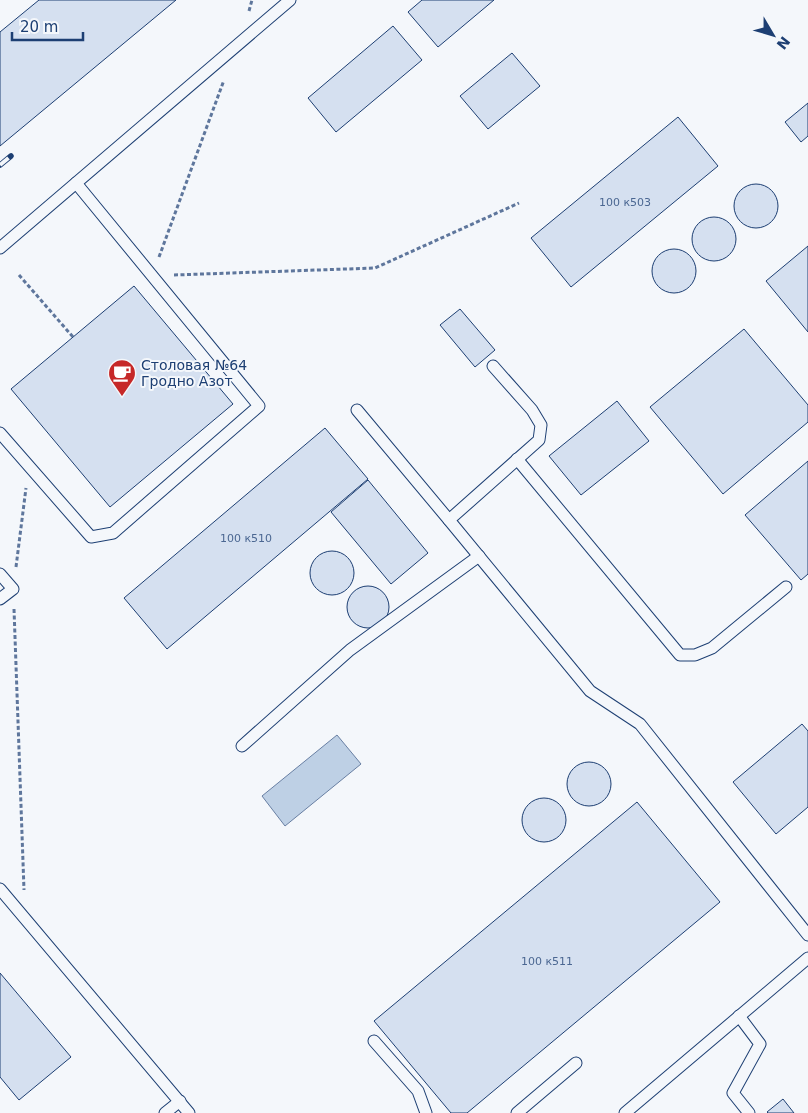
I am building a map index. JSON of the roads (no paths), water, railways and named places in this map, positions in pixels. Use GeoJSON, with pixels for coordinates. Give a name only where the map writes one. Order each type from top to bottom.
{"type":"FeatureCollection","features":[{"type":"Feature","properties":{"kind":"lane"},"geometry":{"type":"LineString","coordinates":[[0,248],[290,0]]}},
{"type":"Feature","properties":{"kind":"lane"},"geometry":{"type":"LineString","coordinates":[[0,433],[91,537],[113,533],[259,406],[76,183]]}},
{"type":"Feature","properties":{"kind":"lane"},"geometry":{"type":"LineString","coordinates":[[449,520],[539,440],[541,425],[532,410],[494,366]]}},
{"type":"Feature","properties":{"kind":"lane"},"geometry":{"type":"LineString","coordinates":[[357,410],[590,691],[640,724],[808,935]]}},
{"type":"Feature","properties":{"kind":"lane"},"geometry":{"type":"LineString","coordinates":[[517,459],[680,655],[694,655],[712,648],[786,587]]}},
{"type":"Feature","properties":{"kind":"lane"},"geometry":{"type":"LineString","coordinates":[[242,746],[350,650],[479,556]]}},
{"type":"Feature","properties":{"kind":"lane"},"geometry":{"type":"LineString","coordinates":[[0,574],[13,589],[0,599]]}},
{"type":"Feature","properties":{"kind":"lane"},"geometry":{"type":"LineString","coordinates":[[0,889],[190,1113]]}},
{"type":"Feature","properties":{"kind":"lane"},"geometry":{"type":"LineString","coordinates":[[625,1113],[808,958]]}},
{"type":"Feature","properties":{"kind":"lane"},"geometry":{"type":"LineString","coordinates":[[739,1016],[760,1044],[733,1093],[749,1113]]}},
{"type":"Feature","properties":{"kind":"lane"},"geometry":{"type":"LineString","coordinates":[[374,1041],[418,1090],[426,1113]]}},
{"type":"Feature","properties":{"kind":"lane"},"geometry":{"type":"LineString","coordinates":[[516,1113],[576,1063]]}},
{"type":"Feature","properties":{"kind":"lane"},"geometry":{"type":"LineString","coordinates":[[165,1113],[180,1101]]}},
{"type":"Feature","properties":{"kind":"water"},"geometry":{"type":"Polygon","coordinates":[[[337,735],[361,764],[285,826],[262,796],[337,735]]]}},
{"type":"Feature","properties":{"kind":"railway"},"geometry":{"type":"LineString","coordinates":[[0,165],[11,156]]}},
{"type":"Feature","properties":{"kind":"place","name":"Столовая №64 Гродно Азот"},"geometry":{"type":"Point","coordinates":[122,397]}}]}
